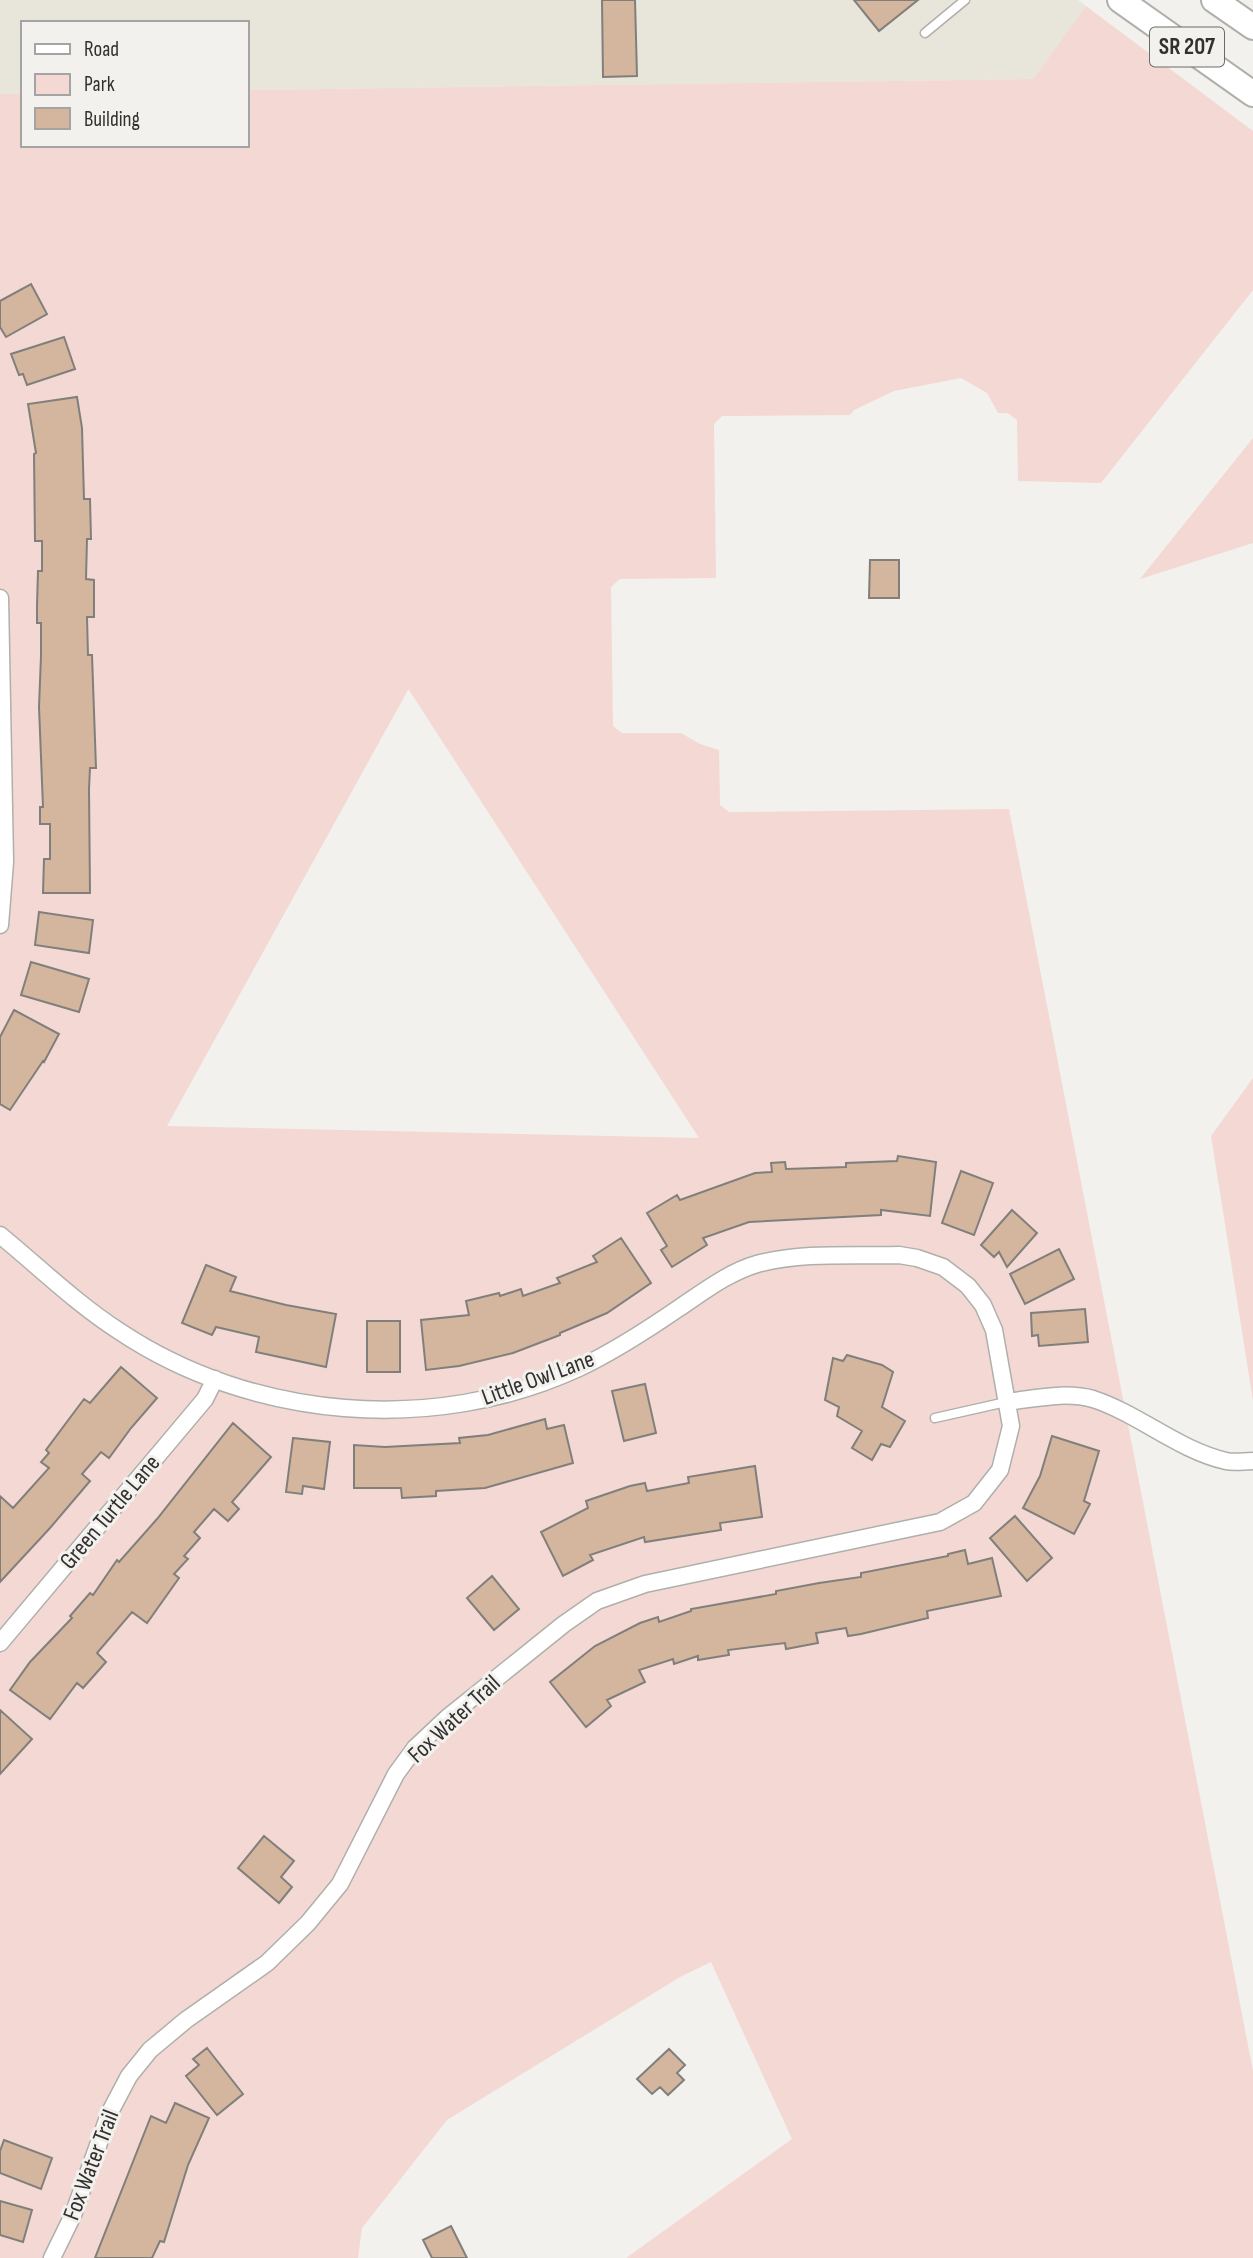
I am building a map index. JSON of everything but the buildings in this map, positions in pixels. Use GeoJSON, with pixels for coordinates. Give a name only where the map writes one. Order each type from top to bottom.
{"type":"FeatureCollection","features":[{"type":"Feature","properties":{"kind":"highway","name":"SR 207"},"geometry":{"type":"LineString","coordinates":[[1120,0],[1253,94]]}},
{"type":"Feature","properties":{"kind":"highway","name":"SR 207"},"geometry":{"type":"LineString","coordinates":[[1214,0],[1253,27]]}},
{"type":"Feature","properties":{"kind":"street"},"geometry":{"type":"LineString","coordinates":[[0,598],[5,862],[0,925]]}},
{"type":"Feature","properties":{"kind":"street","name":"Little Owl Lane"},"geometry":{"type":"LineString","coordinates":[[0,1235],[119,1332],[174,1362],[240,1389],[347,1409],[415,1409],[465,1404],[518,1391],[578,1368],[625,1344],[728,1277],[755,1265],[788,1258],[899,1255],[943,1267],[968,1286],[982,1305],[994,1330],[1006,1402]]}},
{"type":"Feature","properties":{"kind":"street","name":"Green Turtle Lane"},"geometry":{"type":"LineString","coordinates":[[0,1643],[205,1399],[215,1379]]}},
{"type":"Feature","properties":{"kind":"street"},"geometry":{"type":"LineString","coordinates":[[1006,1402],[1060,1395],[1091,1399],[1125,1413],[1195,1449],[1227,1461],[1253,1461]]}},
{"type":"Feature","properties":{"kind":"street","name":"Fox Water Trail"},"geometry":{"type":"LineString","coordinates":[[52,2258],[73,2215],[110,2112],[129,2076],[150,2050],[186,2020],[267,1963],[308,1923],[340,1884],[396,1774],[415,1748],[447,1718],[564,1624],[597,1601],[645,1584],[940,1522],[974,1503],[1000,1469],[1011,1426],[1006,1402]]}},
{"type":"Feature","properties":{"kind":"lane"},"geometry":{"type":"LineString","coordinates":[[925,33],[965,0]]}},
{"type":"Feature","properties":{"kind":"lane"},"geometry":{"type":"LineString","coordinates":[[935,1418],[1006,1402]]}},
{"type":"Feature","properties":{"kind":"shaded area"},"geometry":{"type":"Polygon","coordinates":[[[0,0],[1078,0],[1086,6],[1033,79],[248,90],[248,21],[21,21],[21,94],[0,94],[0,0]]]}},
{"type":"Feature","properties":{"kind":"green space"},"geometry":{"type":"Polygon","coordinates":[[[1086,6],[1253,131],[1253,290],[1101,483],[1018,481],[1017,420],[1008,413],[998,413],[987,393],[961,378],[894,391],[854,410],[850,415],[722,416],[714,424],[716,578],[620,579],[611,587],[613,726],[622,733],[681,733],[700,744],[719,750],[720,805],[729,812],[1009,809],[1253,2071],[1253,2258],[626,2258],[792,2139],[711,1962],[680,1977],[447,2120],[362,2228],[358,2258],[0,2258],[0,94],[21,94],[21,147],[248,147],[248,90],[1033,79],[1086,6]],[[408,690],[167,1126],[699,1138],[409,690],[408,690]]]}},
{"type":"Feature","properties":{"kind":"green space"},"geometry":{"type":"Polygon","coordinates":[[[1253,438],[1253,543],[1140,579],[1253,438]]]}},
{"type":"Feature","properties":{"kind":"green space"},"geometry":{"type":"Polygon","coordinates":[[[1253,1078],[1253,1401],[1211,1136],[1253,1078]]]}}]}
